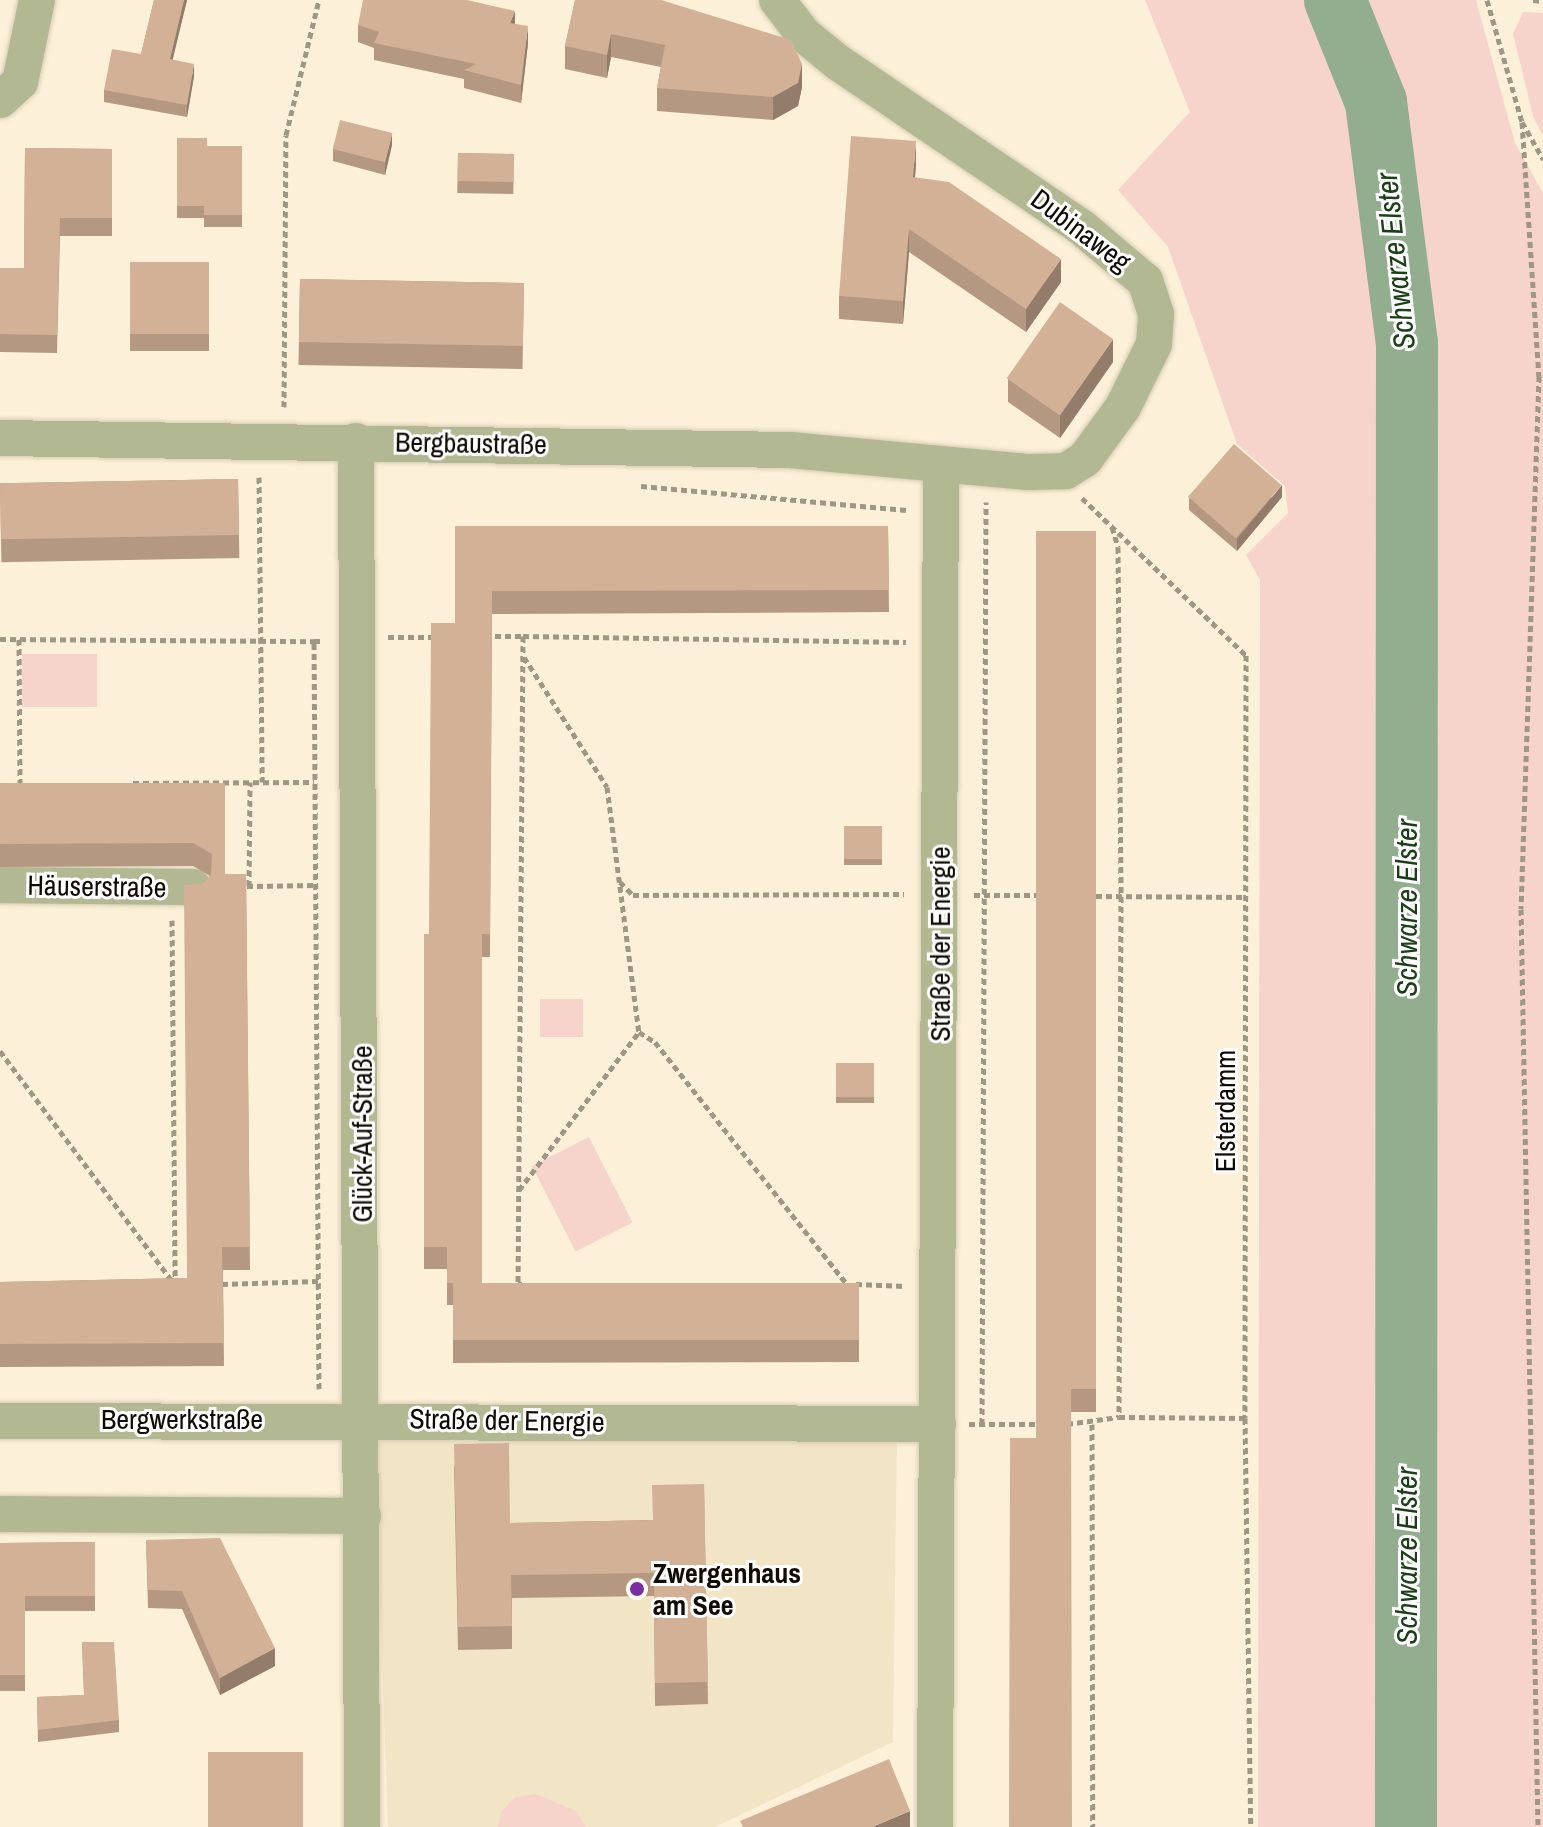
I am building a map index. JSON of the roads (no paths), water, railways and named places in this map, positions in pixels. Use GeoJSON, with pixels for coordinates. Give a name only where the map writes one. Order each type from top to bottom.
{"type":"FeatureCollection","features":[{"type":"Feature","properties":{"kind":"street"},"geometry":{"type":"LineString","coordinates":[[0,100],[20,82],[37,0]]}},
{"type":"Feature","properties":{"kind":"street","name":"Dubinaweg"},"geometry":{"type":"LineString","coordinates":[[777,0],[804,35],[840,64],[1081,227],[1145,281],[1156,314],[1143,373],[1085,459],[1066,471],[941,465]]}},
{"type":"Feature","properties":{"kind":"street","name":"Bergbaustraße"},"geometry":{"type":"LineString","coordinates":[[0,438],[356,441],[790,450],[941,465]]}},
{"type":"Feature","properties":{"kind":"street","name":"Glück-Auf-Straße"},"geometry":{"type":"LineString","coordinates":[[356,441],[364,1419],[362,1827]]}},
{"type":"Feature","properties":{"kind":"street","name":"Straße der Energie"},"geometry":{"type":"LineString","coordinates":[[935,1827],[941,465]]}},
{"type":"Feature","properties":{"kind":"street","name":"Häuserstraße"},"geometry":{"type":"LineString","coordinates":[[0,885],[183,887]]}},
{"type":"Feature","properties":{"kind":"street","name":"Straße der Energie"},"geometry":{"type":"LineString","coordinates":[[364,1419],[938,1424]]}},
{"type":"Feature","properties":{"kind":"street","name":"Bergwerkstraße"},"geometry":{"type":"LineString","coordinates":[[0,1421],[364,1419]]}},
{"type":"Feature","properties":{"kind":"street"},"geometry":{"type":"LineString","coordinates":[[0,1514],[363,1516]]}},
{"type":"Feature","properties":{"kind":"waterway","name":"Schwarze Elster"},"geometry":{"type":"LineString","coordinates":[[1335,0],[1376,102],[1407,343],[1406,1827]]}},
{"type":"Feature","properties":{"kind":"place","name":"Zwergenhaus am See"},"geometry":{"type":"Point","coordinates":[637,1589]}}]}
